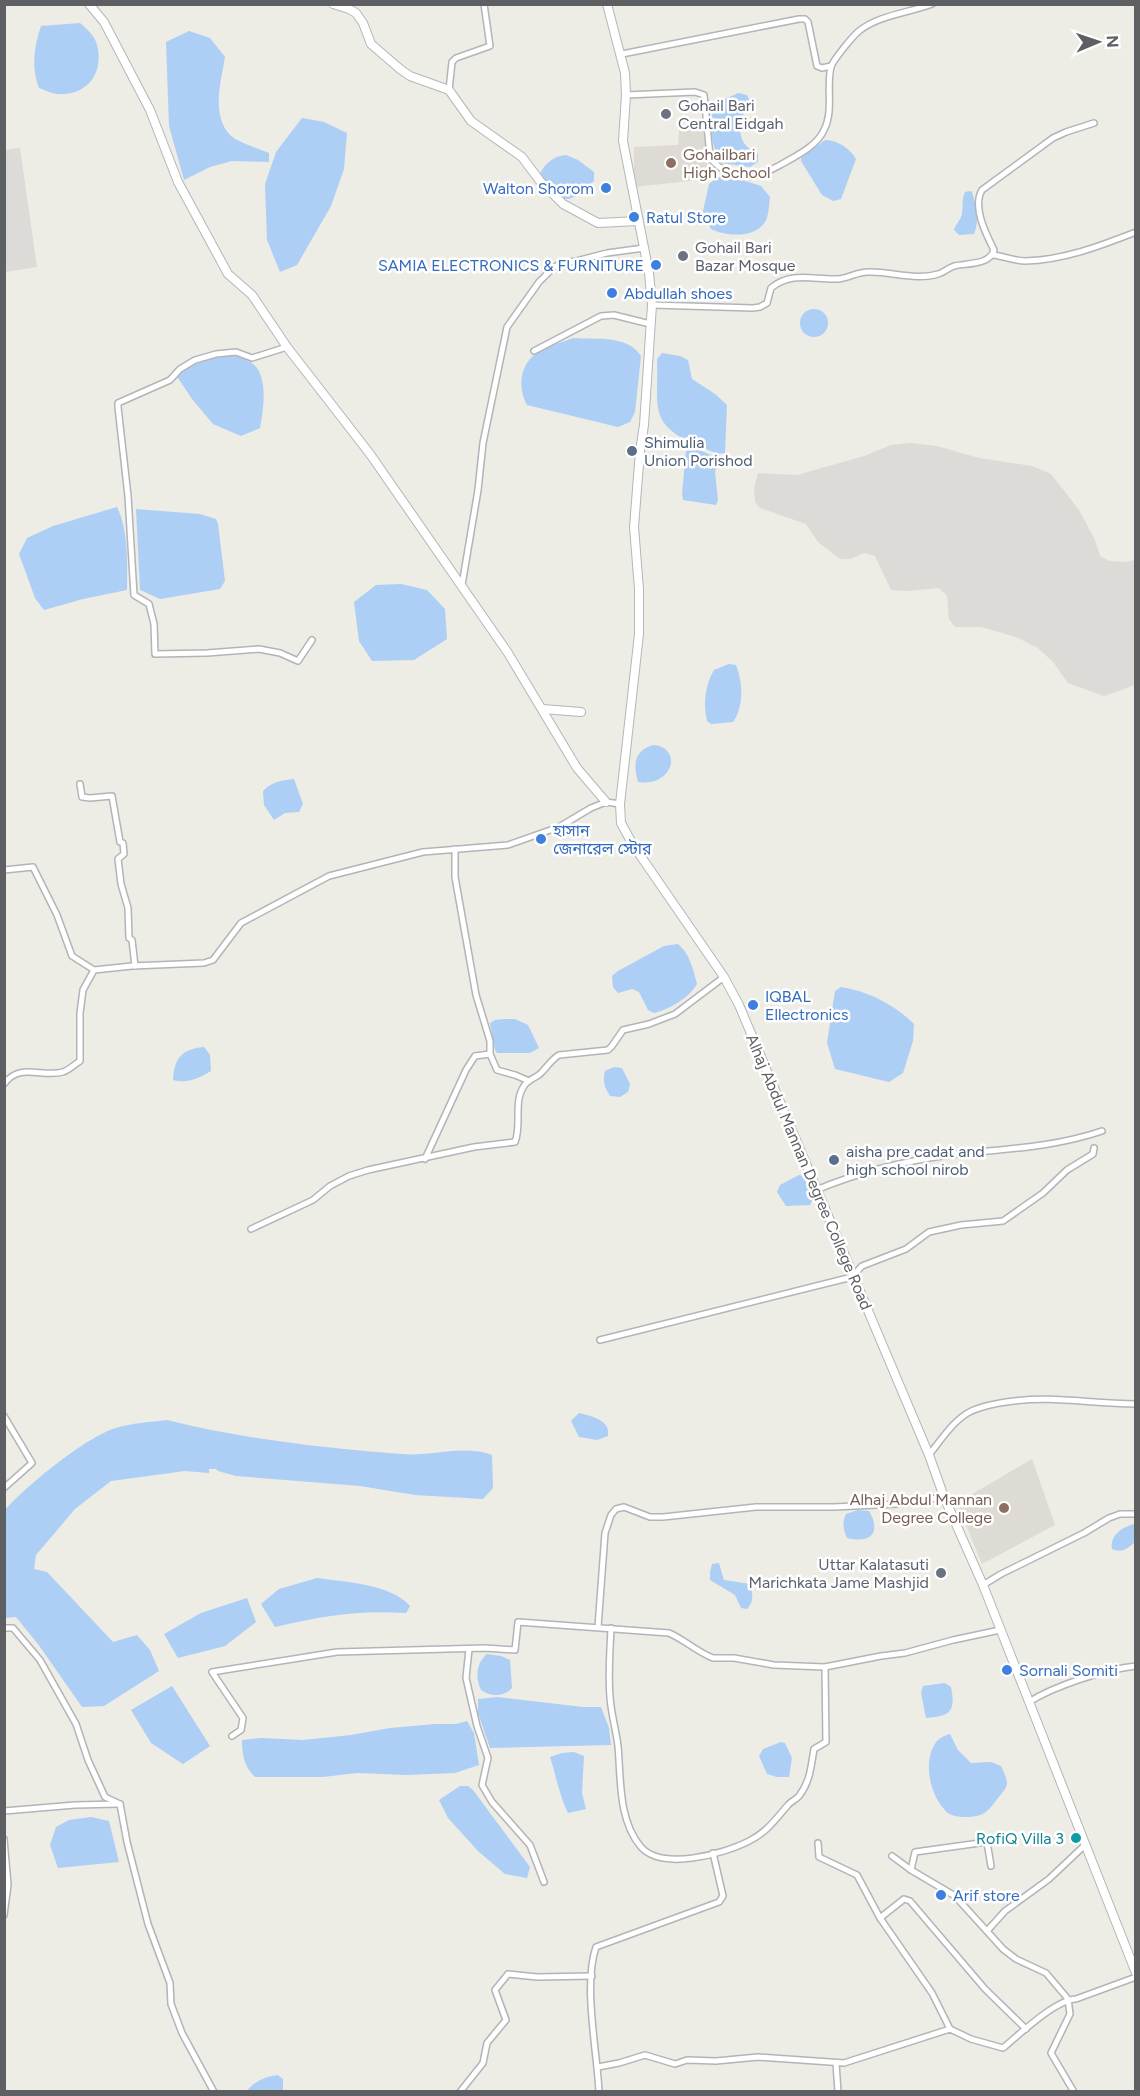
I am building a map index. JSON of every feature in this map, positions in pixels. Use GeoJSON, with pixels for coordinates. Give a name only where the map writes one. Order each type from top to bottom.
{"type":"FeatureCollection","features":[{"type":"Feature","properties":{"kind":"street"},"geometry":{"type":"LineString","coordinates":[[89,4],[104,22],[150,110],[178,182],[228,274],[252,296],[287,347],[370,454],[508,653],[578,768],[606,802]]}},
{"type":"Feature","properties":{"kind":"street"},"geometry":{"type":"LineString","coordinates":[[333,4],[356,13],[363,23],[371,44],[400,69],[449,90],[471,120],[522,156],[540,181],[563,204],[598,223],[638,221]]}},
{"type":"Feature","properties":{"kind":"street"},"geometry":{"type":"LineString","coordinates":[[449,90],[452,62],[456,58],[490,46],[483,4]]}},
{"type":"Feature","properties":{"kind":"street","name":"Alhaj Abdul Mannan Degree College Road"},"geometry":{"type":"LineString","coordinates":[[607,4],[626,73],[622,141],[650,273],[652,305],[634,527],[639,589],[639,634],[620,804],[621,823],[633,845],[724,977],[739,1005],[944,1497],[983,1585],[1136,1975]]}},
{"type":"Feature","properties":{"kind":"street"},"geometry":{"type":"LineString","coordinates":[[626,95],[695,92],[704,95],[712,162],[730,172],[752,177],[796,156],[824,132],[828,117],[831,66],[858,32],[882,19],[932,4]]}},
{"type":"Feature","properties":{"kind":"street"},"geometry":{"type":"LineString","coordinates":[[622,54],[805,19],[808,22],[817,66],[822,68],[831,66]]}},
{"type":"Feature","properties":{"kind":"street"},"geometry":{"type":"LineString","coordinates":[[993,255],[994,250],[981,220],[978,196],[982,190],[1053,138],[1094,123]]}},
{"type":"Feature","properties":{"kind":"street"},"geometry":{"type":"LineString","coordinates":[[652,305],[760,308],[767,303],[771,288],[781,280],[807,276],[826,279],[848,278],[858,273],[868,272],[936,275],[952,267],[968,265],[993,255],[1022,261],[1053,258],[1097,248],[1136,232]]}},
{"type":"Feature","properties":{"kind":"street"},"geometry":{"type":"LineString","coordinates":[[462,585],[478,490],[483,444],[507,327],[539,282],[553,268],[562,263],[607,253],[644,248]]}},
{"type":"Feature","properties":{"kind":"street"},"geometry":{"type":"LineString","coordinates":[[534,351],[601,316],[614,315],[650,324]]}},
{"type":"Feature","properties":{"kind":"street"},"geometry":{"type":"LineString","coordinates":[[287,347],[252,358],[236,352],[216,354],[195,360],[180,369],[170,380],[118,403],[128,496],[134,595],[149,604],[154,624],[155,654],[259,649],[280,653],[298,661],[312,640]]}},
{"type":"Feature","properties":{"kind":"street"},"geometry":{"type":"LineString","coordinates":[[542,709],[581,712]]}},
{"type":"Feature","properties":{"kind":"street"},"geometry":{"type":"LineString","coordinates":[[80,784],[82,797],[112,796],[120,842],[123,843],[124,854],[118,860],[121,884],[128,908],[128,932],[132,940],[135,966]]}},
{"type":"Feature","properties":{"kind":"street"},"geometry":{"type":"LineString","coordinates":[[4,870],[33,867],[57,915],[72,956],[94,970],[189,964],[213,960],[241,922],[329,876],[423,852],[508,845],[559,827],[606,802],[620,804]]}},
{"type":"Feature","properties":{"kind":"street"},"geometry":{"type":"LineString","coordinates":[[455,849],[455,877],[460,912],[476,994],[490,1041],[490,1054],[497,1070],[529,1081]]}},
{"type":"Feature","properties":{"kind":"street"},"geometry":{"type":"LineString","coordinates":[[4,1084],[10,1075],[63,1072],[80,1061],[80,1013],[83,990],[94,970]]}},
{"type":"Feature","properties":{"kind":"street"},"geometry":{"type":"LineString","coordinates":[[251,1229],[313,1200],[330,1186],[349,1176],[474,1147],[515,1142],[518,1100],[522,1088],[542,1073],[553,1059],[559,1055],[608,1050],[623,1030],[675,1014],[724,977]]}},
{"type":"Feature","properties":{"kind":"street"},"geometry":{"type":"LineString","coordinates":[[425,1159],[466,1070],[475,1056],[490,1054]]}},
{"type":"Feature","properties":{"kind":"street"},"geometry":{"type":"LineString","coordinates":[[816,1190],[869,1172],[947,1155],[1057,1144],[1102,1131]]}},
{"type":"Feature","properties":{"kind":"street"},"geometry":{"type":"LineString","coordinates":[[600,1340],[852,1277],[862,1266],[906,1249],[929,1232],[945,1227],[1003,1221],[1043,1193],[1066,1170],[1093,1154],[1094,1148]]}},
{"type":"Feature","properties":{"kind":"street"},"geometry":{"type":"LineString","coordinates":[[928,1455],[952,1426],[967,1413],[990,1405],[1052,1398],[1136,1404]]}},
{"type":"Feature","properties":{"kind":"street"},"geometry":{"type":"LineString","coordinates":[[4,1416],[32,1463],[4,1488]]}},
{"type":"Feature","properties":{"kind":"street"},"geometry":{"type":"LineString","coordinates":[[598,1627],[605,1533],[611,1515],[616,1509],[624,1507],[650,1517],[663,1517],[756,1507],[800,1508],[897,1504],[944,1497]]}},
{"type":"Feature","properties":{"kind":"street"},"geometry":{"type":"LineString","coordinates":[[983,1585],[1109,1518],[1120,1514],[1136,1514]]}},
{"type":"Feature","properties":{"kind":"street"},"geometry":{"type":"LineString","coordinates":[[232,1736],[241,1730],[243,1718],[212,1672],[337,1652],[469,1648],[515,1650],[518,1622],[669,1633],[684,1639],[702,1653],[713,1658],[734,1658],[774,1665],[825,1667],[905,1653],[1000,1630]]}},
{"type":"Feature","properties":{"kind":"street"},"geometry":{"type":"LineString","coordinates":[[4,1628],[13,1628],[40,1660],[76,1724],[88,1760],[105,1797],[120,1804]]}},
{"type":"Feature","properties":{"kind":"street"},"geometry":{"type":"LineString","coordinates":[[611,1628],[610,1695],[627,1821],[641,1847],[660,1858],[673,1860],[713,1853],[750,1841],[778,1819],[790,1802],[797,1798],[811,1772],[814,1749],[826,1742],[825,1667]]}},
{"type":"Feature","properties":{"kind":"street"},"geometry":{"type":"LineString","coordinates":[[469,1648],[466,1678],[477,1726],[488,1758],[482,1785],[492,1802],[530,1845],[544,1882]]}},
{"type":"Feature","properties":{"kind":"street"},"geometry":{"type":"LineString","coordinates":[[1029,1702],[1040,1695],[1107,1671],[1136,1666]]}},
{"type":"Feature","properties":{"kind":"street"},"geometry":{"type":"LineString","coordinates":[[4,1811],[120,1804]]}},
{"type":"Feature","properties":{"kind":"street"},"geometry":{"type":"LineString","coordinates":[[120,1804],[127,1842],[148,1924],[170,1983],[171,2004],[182,2033],[214,2091]]}},
{"type":"Feature","properties":{"kind":"street"},"geometry":{"type":"LineString","coordinates":[[4,1839],[8,1885],[4,1915]]}},
{"type":"Feature","properties":{"kind":"street"},"geometry":{"type":"LineString","coordinates":[[911,1870],[915,1852],[987,1842],[991,1866]]}},
{"type":"Feature","properties":{"kind":"street"},"geometry":{"type":"LineString","coordinates":[[818,1843],[819,1857],[857,1875],[880,1918],[932,1993],[950,2029],[971,2039],[1003,2048],[1068,1999],[1076,1999],[1136,1975]]}},
{"type":"Feature","properties":{"kind":"street"},"geometry":{"type":"LineString","coordinates":[[987,1931],[1005,1911],[1049,1879],[1085,1845]]}},
{"type":"Feature","properties":{"kind":"street"},"geometry":{"type":"LineString","coordinates":[[599,2091],[593,2032],[592,1976],[596,1947],[721,1900],[723,1896],[713,1853]]}},
{"type":"Feature","properties":{"kind":"street"},"geometry":{"type":"LineString","coordinates":[[892,1856],[955,1896],[1003,1949],[1016,1959],[1046,1973],[1068,1999],[1070,2014],[1052,2053],[1074,2091]]}},
{"type":"Feature","properties":{"kind":"street"},"geometry":{"type":"LineString","coordinates":[[880,1918],[904,1899],[910,1901],[985,1989],[1026,2029]]}},
{"type":"Feature","properties":{"kind":"street"},"geometry":{"type":"LineString","coordinates":[[460,2091],[483,2063],[487,2043],[506,2020],[495,1990],[508,1974],[537,1977],[592,1976]]}},
{"type":"Feature","properties":{"kind":"street"},"geometry":{"type":"LineString","coordinates":[[598,2067],[645,2055],[675,2064],[687,2060],[716,2061],[758,2057],[844,2063],[950,2029]]}},
{"type":"Feature","properties":{"kind":"street"},"geometry":{"type":"LineString","coordinates":[[836,2063],[838,2091]]}},
{"type":"Feature","properties":{"kind":"shaded area","name":"Gohailbari High School"},"geometry":{"type":"Polygon","coordinates":[[[703,128],[709,179],[634,187],[634,147],[678,145],[679,130],[703,128]]]}},
{"type":"Feature","properties":{"kind":"shaded area"},"geometry":{"type":"Polygon","coordinates":[[[20,148],[37,267],[5,272],[5,150],[20,148]]]}},
{"type":"Feature","properties":{"kind":"shaded area"},"geometry":{"type":"Polygon","coordinates":[[[911,443],[937,446],[979,458],[1032,466],[1051,474],[1079,510],[1095,540],[1100,556],[1110,561],[1135,560],[1135,685],[1104,696],[1068,683],[1054,663],[1038,648],[1016,637],[981,627],[955,627],[949,619],[947,596],[939,588],[891,590],[875,556],[864,553],[851,559],[840,559],[818,542],[806,524],[760,508],[755,502],[754,488],[758,473],[797,475],[864,456],[891,445],[911,443]]]}},
{"type":"Feature","properties":{"kind":"shaded area","name":"Alhaj Abdul Mannan Degree College"},"geometry":{"type":"Polygon","coordinates":[[[1032,1459],[1055,1525],[982,1564],[957,1503],[1032,1459]]]}},
{"type":"Feature","properties":{"kind":"water"},"geometry":{"type":"Polygon","coordinates":[[[80,23],[93,36],[97,45],[98,64],[92,79],[80,90],[72,93],[56,94],[39,88],[34,57],[41,26],[80,23]]]}},
{"type":"Feature","properties":{"kind":"water"},"geometry":{"type":"Polygon","coordinates":[[[189,31],[210,38],[225,57],[219,98],[224,127],[233,138],[269,153],[269,162],[232,161],[210,167],[184,180],[169,126],[166,42],[189,31]]]}},
{"type":"Feature","properties":{"kind":"water"},"geometry":{"type":"Polygon","coordinates":[[[738,93],[747,95],[749,99],[741,123],[741,137],[750,149],[758,154],[758,162],[750,167],[721,163],[715,150],[712,134],[711,119],[716,106],[738,93]]]}},
{"type":"Feature","properties":{"kind":"water"},"geometry":{"type":"Polygon","coordinates":[[[302,118],[324,122],[347,133],[344,169],[331,206],[297,265],[280,272],[267,240],[265,184],[276,152],[302,118]]]}},
{"type":"Feature","properties":{"kind":"water"},"geometry":{"type":"Polygon","coordinates":[[[825,140],[843,146],[856,159],[841,199],[833,201],[822,195],[801,161],[801,158],[825,140]]]}},
{"type":"Feature","properties":{"kind":"water"},"geometry":{"type":"Polygon","coordinates":[[[566,155],[578,160],[594,172],[594,181],[576,196],[562,199],[540,174],[550,161],[566,155]]]}},
{"type":"Feature","properties":{"kind":"water"},"geometry":{"type":"Polygon","coordinates":[[[730,176],[761,186],[770,197],[765,222],[747,234],[732,234],[711,229],[703,211],[709,184],[718,177],[730,176]]]}},
{"type":"Feature","properties":{"kind":"water"},"geometry":{"type":"Polygon","coordinates":[[[970,191],[976,208],[976,229],[974,234],[959,235],[954,230],[961,217],[965,192],[970,191]]]}},
{"type":"Feature","properties":{"kind":"water"},"geometry":{"type":"Polygon","coordinates":[[[814,309],[824,313],[828,323],[824,333],[814,337],[804,333],[800,323],[804,313],[814,309]]]}},
{"type":"Feature","properties":{"kind":"water"},"geometry":{"type":"Polygon","coordinates":[[[573,338],[619,341],[628,344],[641,356],[635,412],[630,422],[618,427],[527,405],[521,384],[524,370],[531,358],[549,346],[573,338]]]}},
{"type":"Feature","properties":{"kind":"water"},"geometry":{"type":"Polygon","coordinates":[[[662,353],[688,360],[692,379],[727,405],[725,453],[712,451],[682,438],[663,422],[657,402],[657,359],[662,353]]]}},
{"type":"Feature","properties":{"kind":"water"},"geometry":{"type":"Polygon","coordinates":[[[236,354],[257,368],[264,392],[260,428],[241,436],[213,424],[176,375],[204,360],[236,354]]]}},
{"type":"Feature","properties":{"kind":"water"},"geometry":{"type":"Polygon","coordinates":[[[690,446],[718,458],[715,472],[718,500],[716,505],[683,500],[686,451],[690,446]]]}},
{"type":"Feature","properties":{"kind":"water"},"geometry":{"type":"Polygon","coordinates":[[[117,507],[124,527],[127,590],[44,610],[35,598],[19,554],[27,538],[53,526],[117,507]]]}},
{"type":"Feature","properties":{"kind":"water"},"geometry":{"type":"Polygon","coordinates":[[[136,509],[200,514],[216,519],[225,581],[220,589],[160,599],[140,590],[136,509]]]}},
{"type":"Feature","properties":{"kind":"water"},"geometry":{"type":"Polygon","coordinates":[[[401,584],[427,590],[445,609],[447,639],[414,660],[372,661],[359,641],[354,602],[376,585],[401,584]]]}},
{"type":"Feature","properties":{"kind":"water"},"geometry":{"type":"Polygon","coordinates":[[[729,664],[736,665],[740,679],[741,702],[737,716],[733,722],[711,724],[707,721],[705,708],[709,682],[714,670],[729,664]]]}},
{"type":"Feature","properties":{"kind":"water"},"geometry":{"type":"Polygon","coordinates":[[[653,745],[662,747],[668,752],[671,759],[670,766],[660,779],[638,782],[636,759],[642,751],[653,745]]]}},
{"type":"Feature","properties":{"kind":"water"},"geometry":{"type":"Polygon","coordinates":[[[294,779],[303,804],[299,812],[285,813],[274,820],[264,805],[263,791],[273,784],[294,779]]]}},
{"type":"Feature","properties":{"kind":"water"},"geometry":{"type":"Polygon","coordinates":[[[678,944],[688,957],[697,984],[678,1002],[654,1013],[648,1010],[639,992],[632,989],[618,993],[613,987],[612,976],[618,971],[664,946],[678,944]]]}},
{"type":"Feature","properties":{"kind":"water"},"geometry":{"type":"Polygon","coordinates":[[[841,987],[880,1000],[914,1024],[913,1041],[903,1073],[889,1082],[835,1069],[827,1043],[835,991],[841,987]]]}},
{"type":"Feature","properties":{"kind":"water"},"geometry":{"type":"Polygon","coordinates":[[[515,1019],[528,1025],[539,1048],[530,1053],[497,1053],[490,1023],[515,1019]]]}},
{"type":"Feature","properties":{"kind":"water"},"geometry":{"type":"Polygon","coordinates":[[[204,1047],[210,1055],[211,1071],[188,1081],[173,1080],[177,1060],[190,1050],[204,1047]]]}},
{"type":"Feature","properties":{"kind":"water"},"geometry":{"type":"Polygon","coordinates":[[[614,1067],[622,1068],[630,1084],[628,1092],[620,1097],[610,1096],[605,1084],[605,1071],[614,1067]]]}},
{"type":"Feature","properties":{"kind":"water"},"geometry":{"type":"Polygon","coordinates":[[[799,1175],[804,1176],[812,1201],[810,1205],[786,1206],[777,1192],[780,1185],[799,1175]]]}},
{"type":"Feature","properties":{"kind":"water"},"geometry":{"type":"Polygon","coordinates":[[[579,1413],[603,1422],[608,1436],[597,1440],[579,1437],[571,1421],[579,1413]]]}},
{"type":"Feature","properties":{"kind":"water"},"geometry":{"type":"Polygon","coordinates":[[[167,1420],[254,1438],[342,1449],[401,1454],[481,1452],[492,1455],[493,1488],[483,1499],[415,1495],[360,1486],[236,1476],[216,1469],[209,1469],[209,1473],[185,1471],[111,1481],[75,1509],[36,1555],[34,1569],[47,1572],[113,1642],[137,1635],[150,1650],[159,1671],[104,1706],[82,1707],[16,1617],[5,1618],[5,1510],[57,1463],[89,1441],[116,1428],[167,1420]]]}},
{"type":"Feature","properties":{"kind":"water"},"geometry":{"type":"Polygon","coordinates":[[[858,1510],[869,1511],[873,1519],[874,1531],[867,1538],[847,1538],[843,1526],[846,1514],[858,1510]]]}},
{"type":"Feature","properties":{"kind":"water"},"geometry":{"type":"Polygon","coordinates":[[[1135,1524],[1135,1542],[1124,1550],[1112,1549],[1113,1540],[1118,1532],[1135,1524]]]}},
{"type":"Feature","properties":{"kind":"water"},"geometry":{"type":"Polygon","coordinates":[[[719,1563],[724,1580],[750,1584],[752,1597],[747,1609],[741,1608],[735,1595],[710,1580],[712,1564],[719,1563]]]}},
{"type":"Feature","properties":{"kind":"water"},"geometry":{"type":"Polygon","coordinates":[[[317,1578],[367,1585],[391,1593],[410,1606],[406,1613],[371,1612],[340,1615],[275,1627],[261,1604],[279,1589],[317,1578]]]}},
{"type":"Feature","properties":{"kind":"water"},"geometry":{"type":"Polygon","coordinates":[[[247,1598],[256,1622],[225,1646],[178,1658],[164,1634],[201,1613],[247,1598]]]}},
{"type":"Feature","properties":{"kind":"water"},"geometry":{"type":"Polygon","coordinates":[[[487,1654],[510,1660],[512,1688],[505,1693],[493,1695],[481,1690],[478,1671],[487,1654]]]}},
{"type":"Feature","properties":{"kind":"water"},"geometry":{"type":"Polygon","coordinates":[[[945,1683],[951,1687],[952,1707],[946,1714],[926,1718],[921,1693],[923,1686],[945,1683]]]}},
{"type":"Feature","properties":{"kind":"water"},"geometry":{"type":"Polygon","coordinates":[[[172,1686],[210,1746],[183,1764],[151,1743],[131,1710],[172,1686]]]}},
{"type":"Feature","properties":{"kind":"water"},"geometry":{"type":"Polygon","coordinates":[[[498,1697],[601,1707],[609,1728],[611,1745],[490,1748],[478,1713],[478,1699],[498,1697]]]}},
{"type":"Feature","properties":{"kind":"water"},"geometry":{"type":"Polygon","coordinates":[[[467,1721],[474,1733],[479,1765],[455,1773],[407,1775],[357,1773],[323,1777],[255,1777],[246,1765],[242,1750],[242,1740],[261,1738],[303,1740],[390,1728],[456,1724],[467,1721]]]}},
{"type":"Feature","properties":{"kind":"water"},"geometry":{"type":"Polygon","coordinates":[[[950,1734],[958,1750],[971,1763],[991,1762],[1001,1766],[1004,1773],[1007,1786],[989,1809],[981,1815],[958,1817],[952,1815],[946,1812],[935,1795],[929,1769],[931,1751],[938,1740],[950,1734]]]}},
{"type":"Feature","properties":{"kind":"water"},"geometry":{"type":"Polygon","coordinates":[[[781,1742],[785,1743],[792,1758],[789,1777],[767,1774],[759,1756],[763,1749],[781,1742]]]}},
{"type":"Feature","properties":{"kind":"water"},"geometry":{"type":"Polygon","coordinates":[[[574,1752],[584,1756],[582,1793],[586,1809],[568,1813],[550,1757],[574,1752]]]}},
{"type":"Feature","properties":{"kind":"water"},"geometry":{"type":"Polygon","coordinates":[[[460,1786],[468,1786],[473,1790],[530,1867],[527,1878],[505,1874],[478,1851],[448,1818],[439,1800],[460,1786]]]}},
{"type":"Feature","properties":{"kind":"water"},"geometry":{"type":"Polygon","coordinates":[[[91,1817],[109,1821],[119,1862],[58,1868],[50,1845],[56,1827],[69,1820],[91,1817]]]}},
{"type":"Feature","properties":{"kind":"water"},"geometry":{"type":"Polygon","coordinates":[[[278,2075],[283,2079],[283,2091],[247,2091],[261,2080],[278,2075]]]}},
{"type":"Feature","properties":{"kind":"place","name":"Gohail Bari Central Eidgah"},"geometry":{"type":"Point","coordinates":[666,114]}},
{"type":"Feature","properties":{"kind":"place","name":"Gohailbari High School"},"geometry":{"type":"Point","coordinates":[671,163]}},
{"type":"Feature","properties":{"kind":"place","name":"Walton Shorom"},"geometry":{"type":"Point","coordinates":[606,188]}},
{"type":"Feature","properties":{"kind":"place","name":"Ratul Store"},"geometry":{"type":"Point","coordinates":[634,217]}},
{"type":"Feature","properties":{"kind":"place","name":"Gohail Bari Bazar Mosque"},"geometry":{"type":"Point","coordinates":[683,256]}},
{"type":"Feature","properties":{"kind":"place","name":"SAMIA ELECTRONICS & FURNITURE"},"geometry":{"type":"Point","coordinates":[656,265]}},
{"type":"Feature","properties":{"kind":"place","name":"Abdullah shoes"},"geometry":{"type":"Point","coordinates":[612,293]}},
{"type":"Feature","properties":{"kind":"place","name":"Shimulia Union Porishod"},"geometry":{"type":"Point","coordinates":[632,451]}},
{"type":"Feature","properties":{"kind":"place","name":"হাসান জেনারেল স্টোর"},"geometry":{"type":"Point","coordinates":[541,839]}},
{"type":"Feature","properties":{"kind":"place","name":"IQBAL Ellectronics"},"geometry":{"type":"Point","coordinates":[753,1005]}},
{"type":"Feature","properties":{"kind":"place","name":"aisha pre cadat and high school nirob"},"geometry":{"type":"Point","coordinates":[834,1160]}},
{"type":"Feature","properties":{"kind":"place","name":"Alhaj Abdul Mannan Degree College"},"geometry":{"type":"Point","coordinates":[1004,1508]}},
{"type":"Feature","properties":{"kind":"place","name":"Uttar Kalatasuti Marichkata Jame Mashjid"},"geometry":{"type":"Point","coordinates":[941,1573]}},
{"type":"Feature","properties":{"kind":"place","name":"Sornali Somiti"},"geometry":{"type":"Point","coordinates":[1007,1670]}},
{"type":"Feature","properties":{"kind":"place","name":"RofiQ Villa 3"},"geometry":{"type":"Point","coordinates":[1076,1838]}},
{"type":"Feature","properties":{"kind":"place","name":"Arif store"},"geometry":{"type":"Point","coordinates":[941,1895]}}]}
